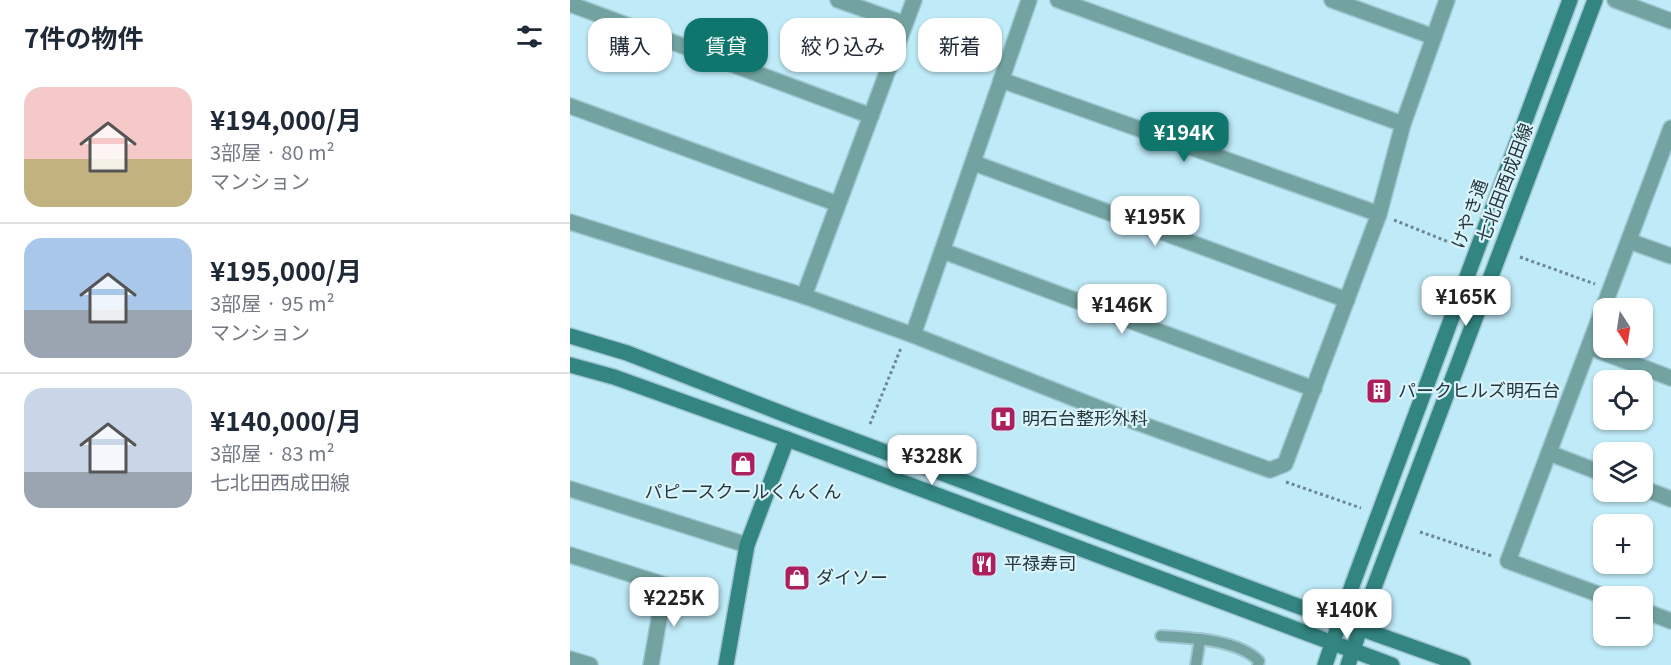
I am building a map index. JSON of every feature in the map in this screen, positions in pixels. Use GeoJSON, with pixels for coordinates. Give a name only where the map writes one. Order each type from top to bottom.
{"type":"FeatureCollection","features":[{"type":"Feature","properties":{"kind":"street"},"geometry":{"type":"LineString","coordinates":[[838,0],[888,18]]}},
{"type":"Feature","properties":{"kind":"street"},"geometry":{"type":"LineString","coordinates":[[906,21],[914,0]]}},
{"type":"Feature","properties":{"kind":"street"},"geometry":{"type":"LineString","coordinates":[[910,334],[943,251],[1029,0]]}},
{"type":"Feature","properties":{"kind":"street"},"geometry":{"type":"LineString","coordinates":[[1058,0],[1403,124]]}},
{"type":"Feature","properties":{"kind":"street"},"geometry":{"type":"LineString","coordinates":[[1332,0],[1434,37]]}},
{"type":"Feature","properties":{"kind":"street"},"geometry":{"type":"LineString","coordinates":[[570,222],[804,296],[910,334],[1119,416],[1270,470],[1285,464],[1314,389],[1379,214],[1403,124],[1447,0]]}},
{"type":"Feature","properties":{"kind":"street","name":"けやき通"},"geometry":{"type":"LineString","coordinates":[[1325,665],[1570,0]]}},
{"type":"Feature","properties":{"kind":"street","name":"七北田西成田線"},"geometry":{"type":"LineString","coordinates":[[1351,658],[1595,0]]}},
{"type":"Feature","properties":{"kind":"street"},"geometry":{"type":"LineString","coordinates":[[1615,0],[1671,21]]}},
{"type":"Feature","properties":{"kind":"street"},"geometry":{"type":"LineString","coordinates":[[570,4],[871,116]]}},
{"type":"Feature","properties":{"kind":"street"},"geometry":{"type":"LineString","coordinates":[[804,296],[887,72]]}},
{"type":"Feature","properties":{"kind":"street"},"geometry":{"type":"LineString","coordinates":[[1001,80],[1379,214]]}},
{"type":"Feature","properties":{"kind":"street"},"geometry":{"type":"LineString","coordinates":[[570,106],[838,204]]}},
{"type":"Feature","properties":{"kind":"street"},"geometry":{"type":"LineString","coordinates":[[1593,592],[1508,561],[1670,136]]}},
{"type":"Feature","properties":{"kind":"street"},"geometry":{"type":"LineString","coordinates":[[974,162],[1347,300]]}},
{"type":"Feature","properties":{"kind":"street"},"geometry":{"type":"LineString","coordinates":[[1629,241],[1671,256]]}},
{"type":"Feature","properties":{"kind":"street"},"geometry":{"type":"LineString","coordinates":[[943,251],[1314,389]]}},
{"type":"Feature","properties":{"kind":"street"},"geometry":{"type":"LineString","coordinates":[[570,336],[627,353],[806,422],[1463,665]]}},
{"type":"Feature","properties":{"kind":"street"},"geometry":{"type":"LineString","coordinates":[[1588,347],[1671,378]]}},
{"type":"Feature","properties":{"kind":"street"},"geometry":{"type":"LineString","coordinates":[[570,365],[614,377],[787,439],[1332,644],[1351,658],[1392,665]]}},
{"type":"Feature","properties":{"kind":"street"},"geometry":{"type":"LineString","coordinates":[[726,665],[747,545],[787,439]]}},
{"type":"Feature","properties":{"kind":"street"},"geometry":{"type":"LineString","coordinates":[[1549,453],[1593,470]]}},
{"type":"Feature","properties":{"kind":"street"},"geometry":{"type":"LineString","coordinates":[[570,489],[747,545]]}},
{"type":"Feature","properties":{"kind":"street"},"geometry":{"type":"LineString","coordinates":[[1653,492],[1671,499]]}},
{"type":"Feature","properties":{"kind":"street"},"geometry":{"type":"LineString","coordinates":[[570,555],[665,585],[651,665]]}},
{"type":"Feature","properties":{"kind":"street"},"geometry":{"type":"LineString","coordinates":[[1653,614],[1671,621]]}},
{"type":"Feature","properties":{"kind":"street"},"geometry":{"type":"LineString","coordinates":[[570,659],[590,665]]}},
{"type":"Feature","properties":{"kind":"lane"},"geometry":{"type":"LineString","coordinates":[[1161,636],[1200,639],[1251,653],[1258,661],[1258,665]]}},
{"type":"Feature","properties":{"kind":"lane"},"geometry":{"type":"LineString","coordinates":[[1196,665],[1200,639]]}},
{"type":"Feature","properties":{"kind":"path"},"geometry":{"type":"LineString","coordinates":[[1379,214],[1461,247]]}},
{"type":"Feature","properties":{"kind":"path"},"geometry":{"type":"LineString","coordinates":[[1520,257],[1610,289]]}},
{"type":"Feature","properties":{"kind":"path"},"geometry":{"type":"LineString","coordinates":[[870,424],[910,334]]}},
{"type":"Feature","properties":{"kind":"path"},"geometry":{"type":"LineString","coordinates":[[1270,470],[1281,481],[1361,508]]}},
{"type":"Feature","properties":{"kind":"path"},"geometry":{"type":"LineString","coordinates":[[1420,532],[1508,561]]}},
{"type":"Feature","properties":{"kind":"place","name":"パークヒルズ明石台"},"geometry":{"type":"Point","coordinates":[1379,391]}},
{"type":"Feature","properties":{"kind":"place","name":"明石台整形外科"},"geometry":{"type":"Point","coordinates":[1003,419]}},
{"type":"Feature","properties":{"kind":"place","name":"パピースクールくんくん"},"geometry":{"type":"Point","coordinates":[743,464]}},
{"type":"Feature","properties":{"kind":"place","name":"平禄寿司"},"geometry":{"type":"Point","coordinates":[984,564]}},
{"type":"Feature","properties":{"kind":"place","name":"ダイソー"},"geometry":{"type":"Point","coordinates":[797,578]}}]}
